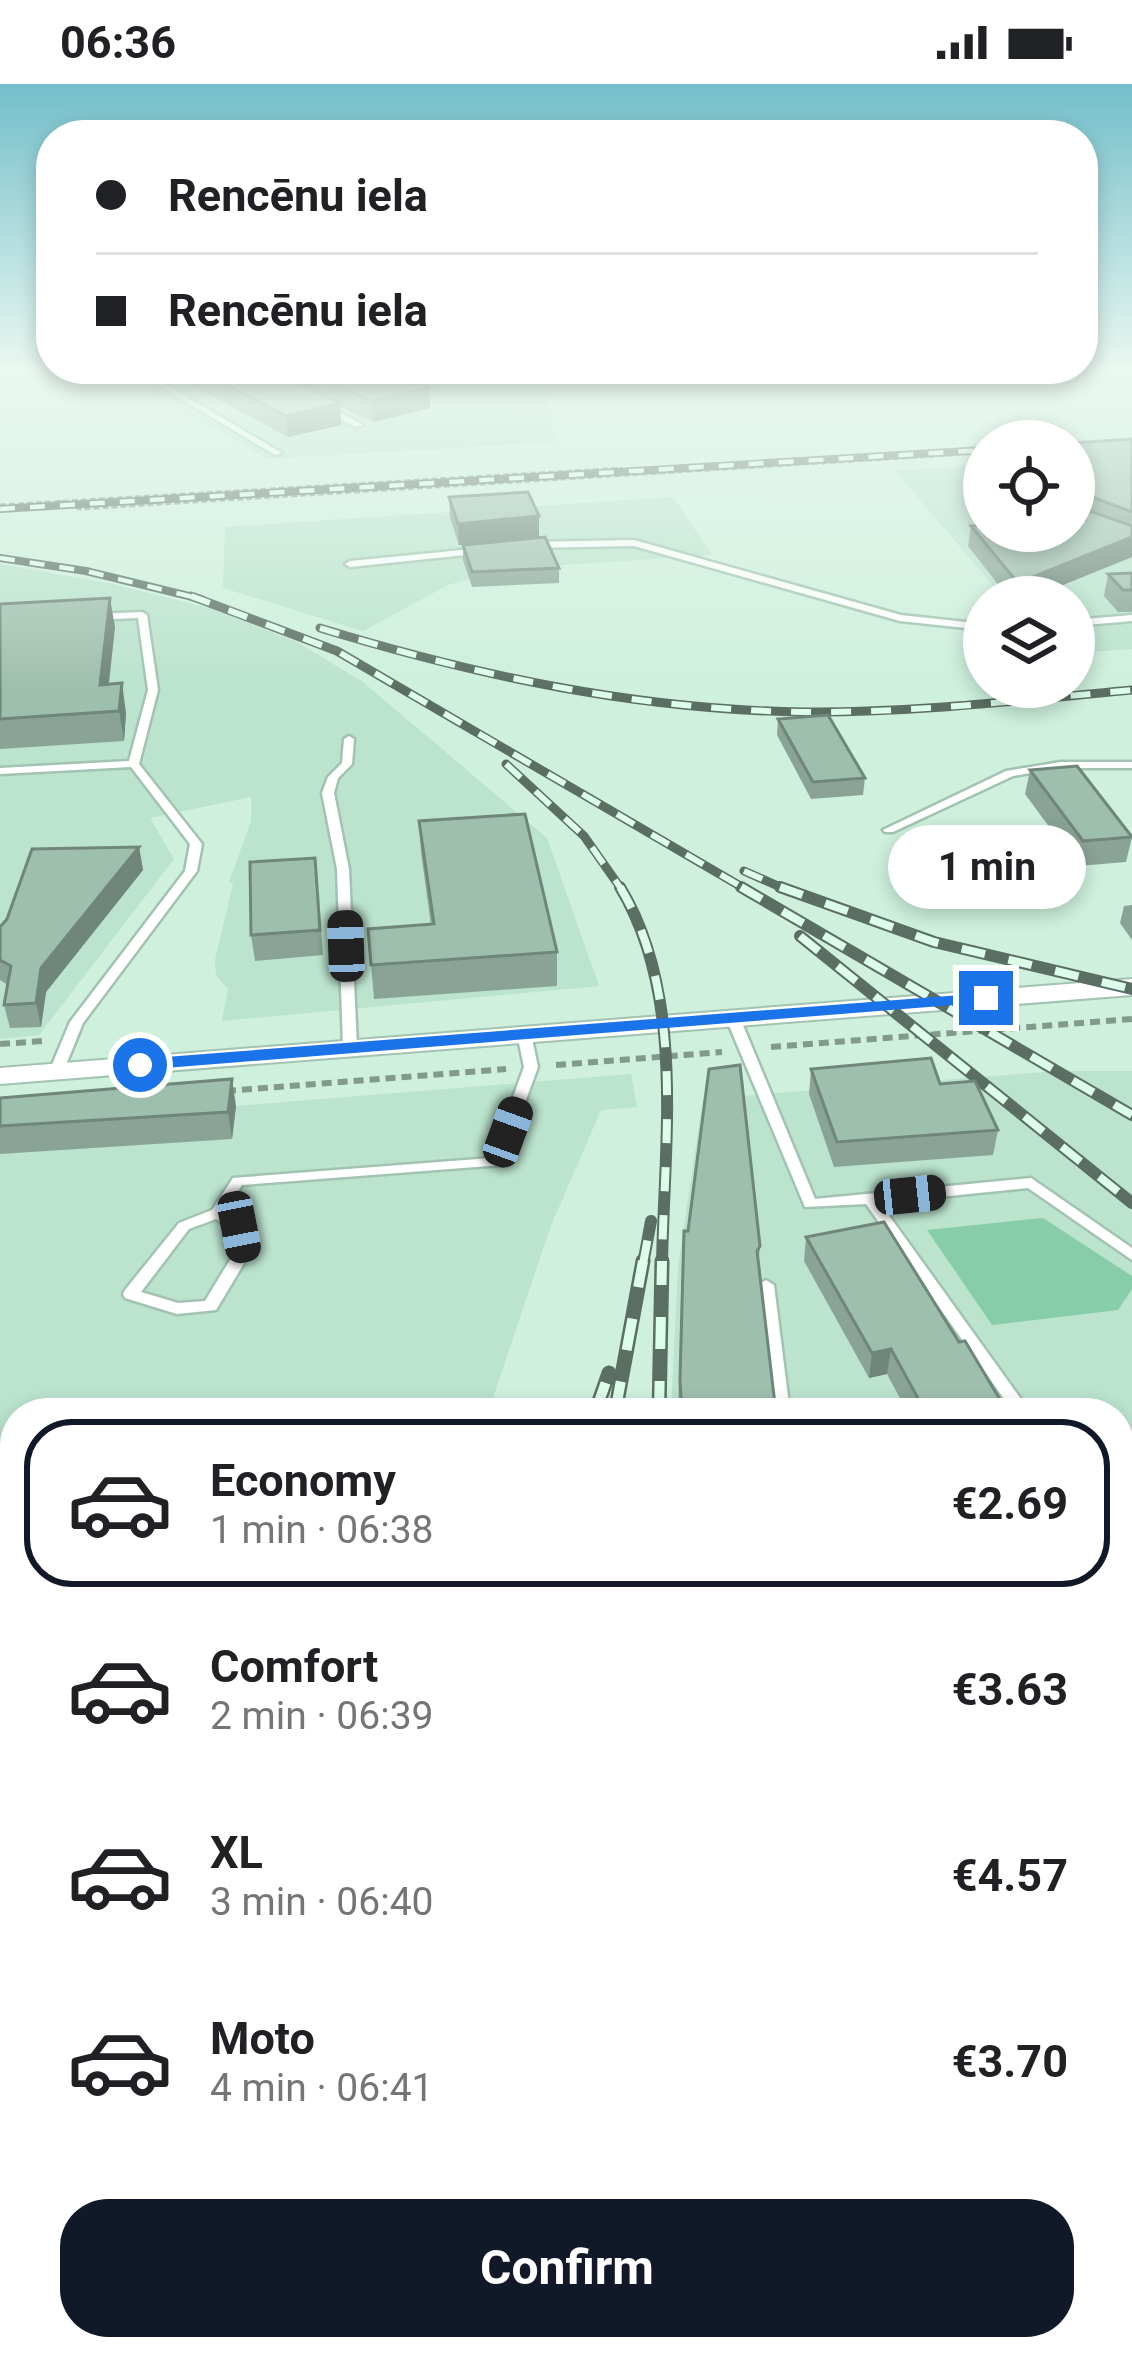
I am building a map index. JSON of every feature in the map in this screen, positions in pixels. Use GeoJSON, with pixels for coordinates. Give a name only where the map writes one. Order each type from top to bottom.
{"type":"FeatureCollection","features":[{"type":"Feature","properties":{"kind":"street"},"geometry":{"type":"LineString","coordinates":[[0,1076],[1132,987]]}},
{"type":"Feature","properties":{"kind":"lane"},"geometry":{"type":"LineString","coordinates":[[523,546],[634,543],[900,618],[963,625]]}},
{"type":"Feature","properties":{"kind":"lane"},"geometry":{"type":"LineString","coordinates":[[350,564],[504,548]]}},
{"type":"Feature","properties":{"kind":"lane"},"geometry":{"type":"LineString","coordinates":[[71,618],[142,615],[153,690],[134,764]]}},
{"type":"Feature","properties":{"kind":"lane"},"geometry":{"type":"LineString","coordinates":[[1095,621],[1132,618]]}},
{"type":"Feature","properties":{"kind":"lane"},"geometry":{"type":"LineString","coordinates":[[349,739],[347,764],[333,777],[328,793],[343,869],[350,1047]]}},
{"type":"Feature","properties":{"kind":"lane"},"geometry":{"type":"LineString","coordinates":[[0,771],[134,764]]}},
{"type":"Feature","properties":{"kind":"lane"},"geometry":{"type":"LineString","coordinates":[[56,1072],[77,1022],[191,871],[196,844],[134,764]]}},
{"type":"Feature","properties":{"kind":"lane"},"geometry":{"type":"LineString","coordinates":[[890,830],[1010,773],[1061,765],[1132,765]]}},
{"type":"Feature","properties":{"kind":"lane"},"geometry":{"type":"LineString","coordinates":[[733,1018],[810,1204],[1031,1183],[1132,1255]]}},
{"type":"Feature","properties":{"kind":"lane"},"geometry":{"type":"LineString","coordinates":[[217,1213],[239,1227],[244,1250],[210,1306],[177,1309],[131,1294],[184,1226],[217,1213],[238,1180],[497,1162],[531,1067],[524,1034]]}},
{"type":"Feature","properties":{"kind":"lane"},"geometry":{"type":"LineString","coordinates":[[870,1199],[1012,1398]]}},
{"type":"Feature","properties":{"kind":"lane"},"geometry":{"type":"LineString","coordinates":[[766,1285],[780,1398]]}},
{"type":"Feature","properties":{"kind":"path"},"geometry":{"type":"LineString","coordinates":[[0,505],[465,477]]}},
{"type":"Feature","properties":{"kind":"path"},"geometry":{"type":"LineString","coordinates":[[59,501],[80,508],[104,507],[589,477]]}},
{"type":"Feature","properties":{"kind":"path"},"geometry":{"type":"LineString","coordinates":[[208,1092],[1132,1019]]}},
{"type":"Feature","properties":{"kind":"shaded area"},"geometry":{"type":"Polygon","coordinates":[[[900,477],[963,477],[963,550],[900,477]]]}},
{"type":"Feature","properties":{"kind":"shaded area"},"geometry":{"type":"Polygon","coordinates":[[[673,497],[712,555],[504,569],[448,585],[363,631],[223,588],[225,527],[673,497]]]}},
{"type":"Feature","properties":{"kind":"shaded area"},"geometry":{"type":"Polygon","coordinates":[[[1095,536],[1132,544],[1132,613],[1095,616],[1095,576],[985,576],[964,552],[1095,552],[1095,536]]]}},
{"type":"Feature","properties":{"kind":"shaded area"},"geometry":{"type":"Polygon","coordinates":[[[0,564],[109,583],[212,609],[297,642],[363,682],[547,838],[599,986],[222,1021],[228,989],[216,975],[215,960],[233,884],[229,882],[251,821],[251,797],[150,818],[174,859],[39,1035],[0,1039],[0,564]]]}},
{"type":"Feature","properties":{"kind":"shaded area"},"geometry":{"type":"Polygon","coordinates":[[[1132,623],[1132,649],[1095,652],[1095,626],[1132,623]]]}},
{"type":"Feature","properties":{"kind":"shaded area"},"geometry":{"type":"Polygon","coordinates":[[[1057,1071],[1132,1071],[1132,1398],[672,1398],[678,1266],[703,1099],[1057,1071]]]}},
{"type":"Feature","properties":{"kind":"shaded area"},"geometry":{"type":"Polygon","coordinates":[[[631,1074],[637,1107],[601,1110],[550,1228],[493,1398],[0,1398],[0,1125],[631,1074]]]}},
{"type":"Feature","properties":{"kind":"green space"},"geometry":{"type":"Polygon","coordinates":[[[1043,1218],[1132,1276],[1132,1289],[1118,1310],[992,1325],[927,1230],[1043,1218]]]}},
{"type":"Feature","properties":{"kind":"building"},"geometry":{"type":"Polygon","coordinates":[[[1095,477],[1132,477],[1132,512],[1095,498],[1095,477]]]}},
{"type":"Feature","properties":{"kind":"building"},"geometry":{"type":"Polygon","coordinates":[[[528,492],[539,516],[458,524],[449,497],[528,492]]]}},
{"type":"Feature","properties":{"kind":"building"},"geometry":{"type":"Polygon","coordinates":[[[1095,513],[1132,526],[1132,537],[1095,552],[1095,513]]]}},
{"type":"Feature","properties":{"kind":"building"},"geometry":{"type":"Polygon","coordinates":[[[545,537],[559,568],[472,572],[463,545],[545,537]]]}},
{"type":"Feature","properties":{"kind":"building"},"geometry":{"type":"Polygon","coordinates":[[[992,552],[1095,552],[1035,576],[1012,576],[992,552]]]}},
{"type":"Feature","properties":{"kind":"building"},"geometry":{"type":"Polygon","coordinates":[[[1132,573],[1132,590],[1123,590],[1108,574],[1132,573]]]}},
{"type":"Feature","properties":{"kind":"building"},"geometry":{"type":"Polygon","coordinates":[[[110,598],[100,685],[122,683],[119,711],[0,719],[0,604],[110,598]]]}},
{"type":"Feature","properties":{"kind":"building"},"geometry":{"type":"Polygon","coordinates":[[[828,715],[865,778],[813,782],[778,719],[828,715]]]}},
{"type":"Feature","properties":{"kind":"building"},"geometry":{"type":"Polygon","coordinates":[[[1077,766],[1132,837],[1083,841],[1030,770],[1077,766]]]}},
{"type":"Feature","properties":{"kind":"building"},"geometry":{"type":"Polygon","coordinates":[[[525,814],[557,952],[371,965],[368,929],[434,924],[419,821],[525,814]]]}},
{"type":"Feature","properties":{"kind":"building"},"geometry":{"type":"Polygon","coordinates":[[[139,847],[41,968],[36,1003],[4,1005],[11,966],[0,960],[0,927],[32,849],[139,847]]]}},
{"type":"Feature","properties":{"kind":"building"},"geometry":{"type":"Polygon","coordinates":[[[315,858],[320,930],[251,935],[250,862],[315,858]]]}},
{"type":"Feature","properties":{"kind":"building"},"geometry":{"type":"Polygon","coordinates":[[[931,1058],[940,1084],[975,1081],[998,1130],[837,1142],[811,1069],[931,1058]]]}},
{"type":"Feature","properties":{"kind":"building"},"geometry":{"type":"Polygon","coordinates":[[[740,1065],[774,1398],[681,1398],[684,1231],[688,1231],[709,1069],[740,1065]]]}},
{"type":"Feature","properties":{"kind":"building"},"geometry":{"type":"Polygon","coordinates":[[[232,1079],[228,1112],[0,1126],[0,1098],[232,1079]]]}},
{"type":"Feature","properties":{"kind":"building"},"geometry":{"type":"Polygon","coordinates":[[[884,1222],[999,1398],[918,1398],[891,1349],[872,1353],[806,1237],[884,1222]]]}},
{"type":"Feature","properties":{"kind":"railway"},"geometry":{"type":"LineString","coordinates":[[0,509],[530,477]]}},
{"type":"Feature","properties":{"kind":"railway"},"geometry":{"type":"LineString","coordinates":[[0,558],[86,571],[195,598]]}},
{"type":"Feature","properties":{"kind":"railway"},"geometry":{"type":"LineString","coordinates":[[191,596],[195,598]]}},
{"type":"Feature","properties":{"kind":"railway"},"geometry":{"type":"LineString","coordinates":[[195,598],[201,599]]}},
{"type":"Feature","properties":{"kind":"railway"},"geometry":{"type":"LineString","coordinates":[[195,598],[337,651],[747,890]]}},
{"type":"Feature","properties":{"kind":"railway"},"geometry":{"type":"LineString","coordinates":[[320,628],[559,687],[742,710],[886,710],[1132,690]]}},
{"type":"Feature","properties":{"kind":"railway"},"geometry":{"type":"LineString","coordinates":[[506,764],[584,836],[620,888]]}},
{"type":"Feature","properties":{"kind":"railway"},"geometry":{"type":"LineString","coordinates":[[744,871],[781,887]]}},
{"type":"Feature","properties":{"kind":"railway"},"geometry":{"type":"LineString","coordinates":[[741,887],[1132,1115]]}},
{"type":"Feature","properties":{"kind":"railway"},"geometry":{"type":"LineString","coordinates":[[781,887],[934,942],[1132,989]]}},
{"type":"Feature","properties":{"kind":"railway"},"geometry":{"type":"LineString","coordinates":[[781,887],[787,890]]}},
{"type":"Feature","properties":{"kind":"railway"},"geometry":{"type":"LineString","coordinates":[[620,888],[641,929],[663,1022],[667,1120],[662,1264]]}},
{"type":"Feature","properties":{"kind":"railway"},"geometry":{"type":"LineString","coordinates":[[800,936],[1132,1203]]}},
{"type":"Feature","properties":{"kind":"railway"},"geometry":{"type":"LineString","coordinates":[[643,1264],[651,1221]]}},
{"type":"Feature","properties":{"kind":"railway"},"geometry":{"type":"LineString","coordinates":[[618,1398],[643,1261]]}},
{"type":"Feature","properties":{"kind":"railway"},"geometry":{"type":"LineString","coordinates":[[659,1398],[662,1261]]}},
{"type":"Feature","properties":{"kind":"railway"},"geometry":{"type":"LineString","coordinates":[[600,1398],[609,1373]]}},
{"type":"Feature","properties":{"kind":"route"},"geometry":{"type":"LineString","coordinates":[[140,1065],[986,998]]}}]}
